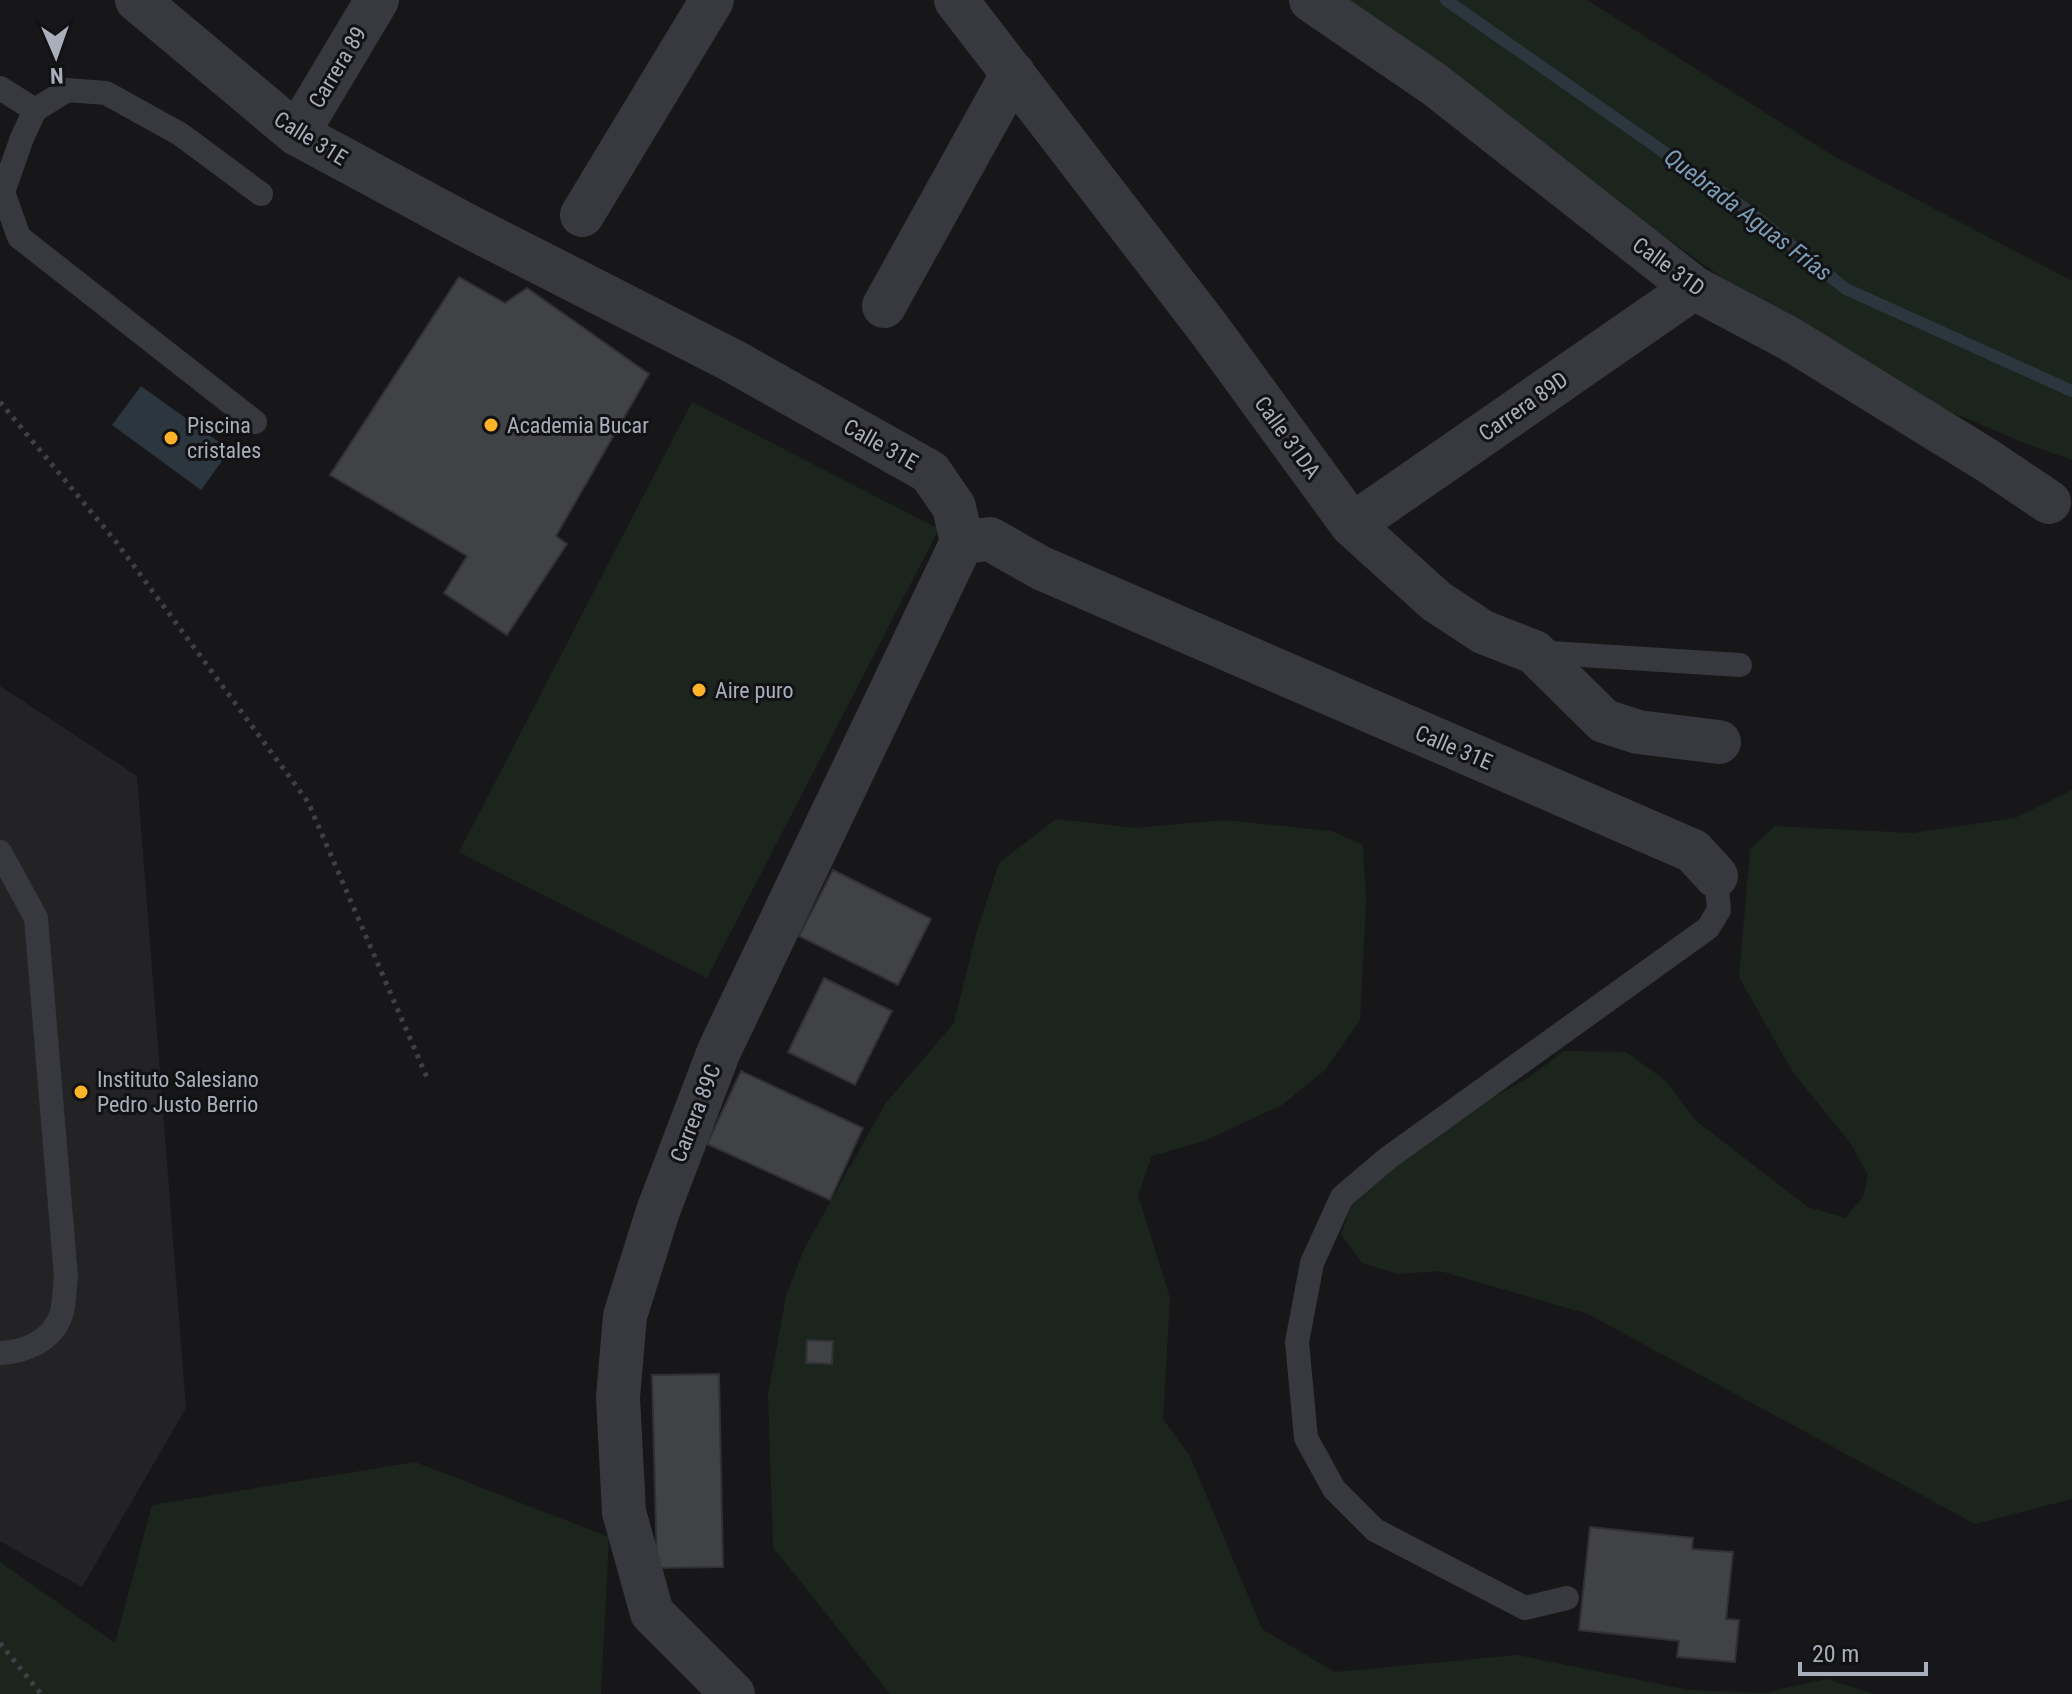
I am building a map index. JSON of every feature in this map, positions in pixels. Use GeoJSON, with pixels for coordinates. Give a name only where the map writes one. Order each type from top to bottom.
{"type":"FeatureCollection","features":[{"type":"Feature","properties":{"kind":"street","name":"Calle 31E"},"geometry":{"type":"LineString","coordinates":[[137,0],[297,134],[466,225],[731,360],[930,472],[954,507],[962,542],[990,539],[1041,568],[1693,851],[1716,876]]}},
{"type":"Feature","properties":{"kind":"street","name":"Carrera 89"},"geometry":{"type":"LineString","coordinates":[[297,134],[377,0]]}},
{"type":"Feature","properties":{"kind":"street"},"geometry":{"type":"LineString","coordinates":[[582,215],[712,0]]}},
{"type":"Feature","properties":{"kind":"street","name":"Calle 31DA"},"geometry":{"type":"LineString","coordinates":[[956,0],[1209,329],[1352,525],[1436,601],[1483,632],[1534,652],[1604,721],[1638,732],[1719,742]]}},
{"type":"Feature","properties":{"kind":"street","name":"Calle 31D"},"geometry":{"type":"LineString","coordinates":[[1311,0],[1434,84],[1694,288],[1790,339],[2049,502]]}},
{"type":"Feature","properties":{"kind":"street"},"geometry":{"type":"LineString","coordinates":[[884,306],[1013,73]]}},
{"type":"Feature","properties":{"kind":"street","name":"Carrera 89D"},"geometry":{"type":"LineString","coordinates":[[1352,525],[1694,288]]}},
{"type":"Feature","properties":{"kind":"street","name":"Carrera 89C"},"geometry":{"type":"LineString","coordinates":[[733,1694],[652,1613],[624,1512],[618,1397],[625,1316],[658,1211],[719,1051],[962,542]]}},
{"type":"Feature","properties":{"kind":"lane"},"geometry":{"type":"LineString","coordinates":[[0,88],[35,110]]}},
{"type":"Feature","properties":{"kind":"lane"},"geometry":{"type":"LineString","coordinates":[[255,422],[19,237],[3,192],[35,110],[67,90],[106,93],[180,134],[261,194]]}},
{"type":"Feature","properties":{"kind":"lane"},"geometry":{"type":"LineString","coordinates":[[1534,652],[1740,665]]}},
{"type":"Feature","properties":{"kind":"lane"},"geometry":{"type":"LineString","coordinates":[[0,852],[36,918],[66,1277],[61,1315],[49,1335],[28,1349],[0,1353]]}},
{"type":"Feature","properties":{"kind":"lane"},"geometry":{"type":"LineString","coordinates":[[1567,1598],[1525,1608],[1375,1530],[1334,1489],[1306,1438],[1297,1342],[1312,1263],[1342,1197],[1388,1158],[1708,928],[1719,910],[1716,876]]}},
{"type":"Feature","properties":{"kind":"path"},"geometry":{"type":"LineString","coordinates":[[0,402],[117,543],[308,802],[428,1080]]}},
{"type":"Feature","properties":{"kind":"path"},"geometry":{"type":"LineString","coordinates":[[0,1643],[41,1694]]}},
{"type":"Feature","properties":{"kind":"shaded area"},"geometry":{"type":"Polygon","coordinates":[[[1332,0],[1587,0],[1832,155],[2072,281],[2072,460],[1906,393],[1803,335],[1332,0]]]}},
{"type":"Feature","properties":{"kind":"shaded area","name":"Piscina cristales"},"geometry":{"type":"Polygon","coordinates":[[[141,386],[230,450],[201,490],[112,425],[141,386]]]}},
{"type":"Feature","properties":{"kind":"shaded area","name":"Aire puro"},"geometry":{"type":"Polygon","coordinates":[[[692,402],[939,529],[707,978],[459,852],[692,402]]]}},
{"type":"Feature","properties":{"kind":"shaded area","name":"Instituto Salesiano Pedro Justo Berrio"},"geometry":{"type":"Polygon","coordinates":[[[0,686],[137,776],[186,1408],[82,1587],[0,1541],[0,686]]]}},
{"type":"Feature","properties":{"kind":"shaded area"},"geometry":{"type":"Polygon","coordinates":[[[2072,790],[2072,1499],[1975,1524],[1588,1314],[1440,1271],[1398,1274],[1362,1263],[1341,1234],[1352,1205],[1381,1175],[1464,1112],[1525,1080],[1564,1051],[1626,1052],[1666,1081],[1696,1121],[1808,1207],[1845,1218],[1863,1197],[1868,1175],[1851,1144],[1792,1071],[1739,977],[1750,849],[1775,826],[1912,833],[2015,818],[2072,790]]]}},
{"type":"Feature","properties":{"kind":"shaded area"},"geometry":{"type":"Polygon","coordinates":[[[1056,819],[1136,828],[1224,820],[1331,831],[1363,845],[1366,903],[1360,1020],[1325,1070],[1282,1105],[1204,1141],[1152,1156],[1138,1195],[1170,1298],[1163,1419],[1190,1456],[1262,1629],[1335,1672],[1518,1655],[1688,1690],[1764,1693],[1826,1679],[1874,1694],[890,1694],[773,1547],[768,1395],[786,1296],[804,1249],[885,1104],[954,1023],[977,931],[999,863],[1056,819]]]}},
{"type":"Feature","properties":{"kind":"shaded area"},"geometry":{"type":"Polygon","coordinates":[[[415,1462],[609,1537],[601,1694],[0,1694],[0,1562],[115,1643],[152,1505],[415,1462]]]}},
{"type":"Feature","properties":{"kind":"building","name":"Academia Bucar"},"geometry":{"type":"Polygon","coordinates":[[[459,277],[505,303],[527,288],[649,374],[556,536],[567,544],[507,635],[444,593],[467,556],[330,475],[459,277]]]}},
{"type":"Feature","properties":{"kind":"building"},"geometry":{"type":"Polygon","coordinates":[[[833,870],[931,919],[898,985],[799,936],[833,870]]]}},
{"type":"Feature","properties":{"kind":"building"},"geometry":{"type":"Polygon","coordinates":[[[824,978],[892,1011],[855,1085],[788,1052],[824,978]]]}},
{"type":"Feature","properties":{"kind":"building"},"geometry":{"type":"Polygon","coordinates":[[[741,1071],[863,1128],[830,1200],[707,1144],[741,1071]]]}},
{"type":"Feature","properties":{"kind":"building"},"geometry":{"type":"Polygon","coordinates":[[[807,1340],[833,1341],[832,1364],[806,1363],[807,1340]]]}},
{"type":"Feature","properties":{"kind":"building"},"geometry":{"type":"Polygon","coordinates":[[[719,1374],[723,1567],[657,1568],[652,1375],[719,1374]]]}},
{"type":"Feature","properties":{"kind":"building"},"geometry":{"type":"Polygon","coordinates":[[[1590,1527],[1693,1538],[1692,1549],[1733,1552],[1726,1619],[1739,1620],[1735,1662],[1677,1657],[1679,1641],[1579,1630],[1590,1527]]]}},
{"type":"Feature","properties":{"kind":"waterway","name":"Quebrada Aguas Frías"},"geometry":{"type":"LineString","coordinates":[[1446,0],[1747,210],[1846,289],[2072,391]]}},
{"type":"Feature","properties":{"kind":"place","name":"Academia Bucar"},"geometry":{"type":"Point","coordinates":[491,425]}},
{"type":"Feature","properties":{"kind":"place","name":"Piscina cristales"},"geometry":{"type":"Point","coordinates":[171,438]}},
{"type":"Feature","properties":{"kind":"place","name":"Aire puro"},"geometry":{"type":"Point","coordinates":[699,690]}},
{"type":"Feature","properties":{"kind":"place","name":"Instituto Salesiano Pedro Justo Berrio"},"geometry":{"type":"Point","coordinates":[81,1092]}}]}
